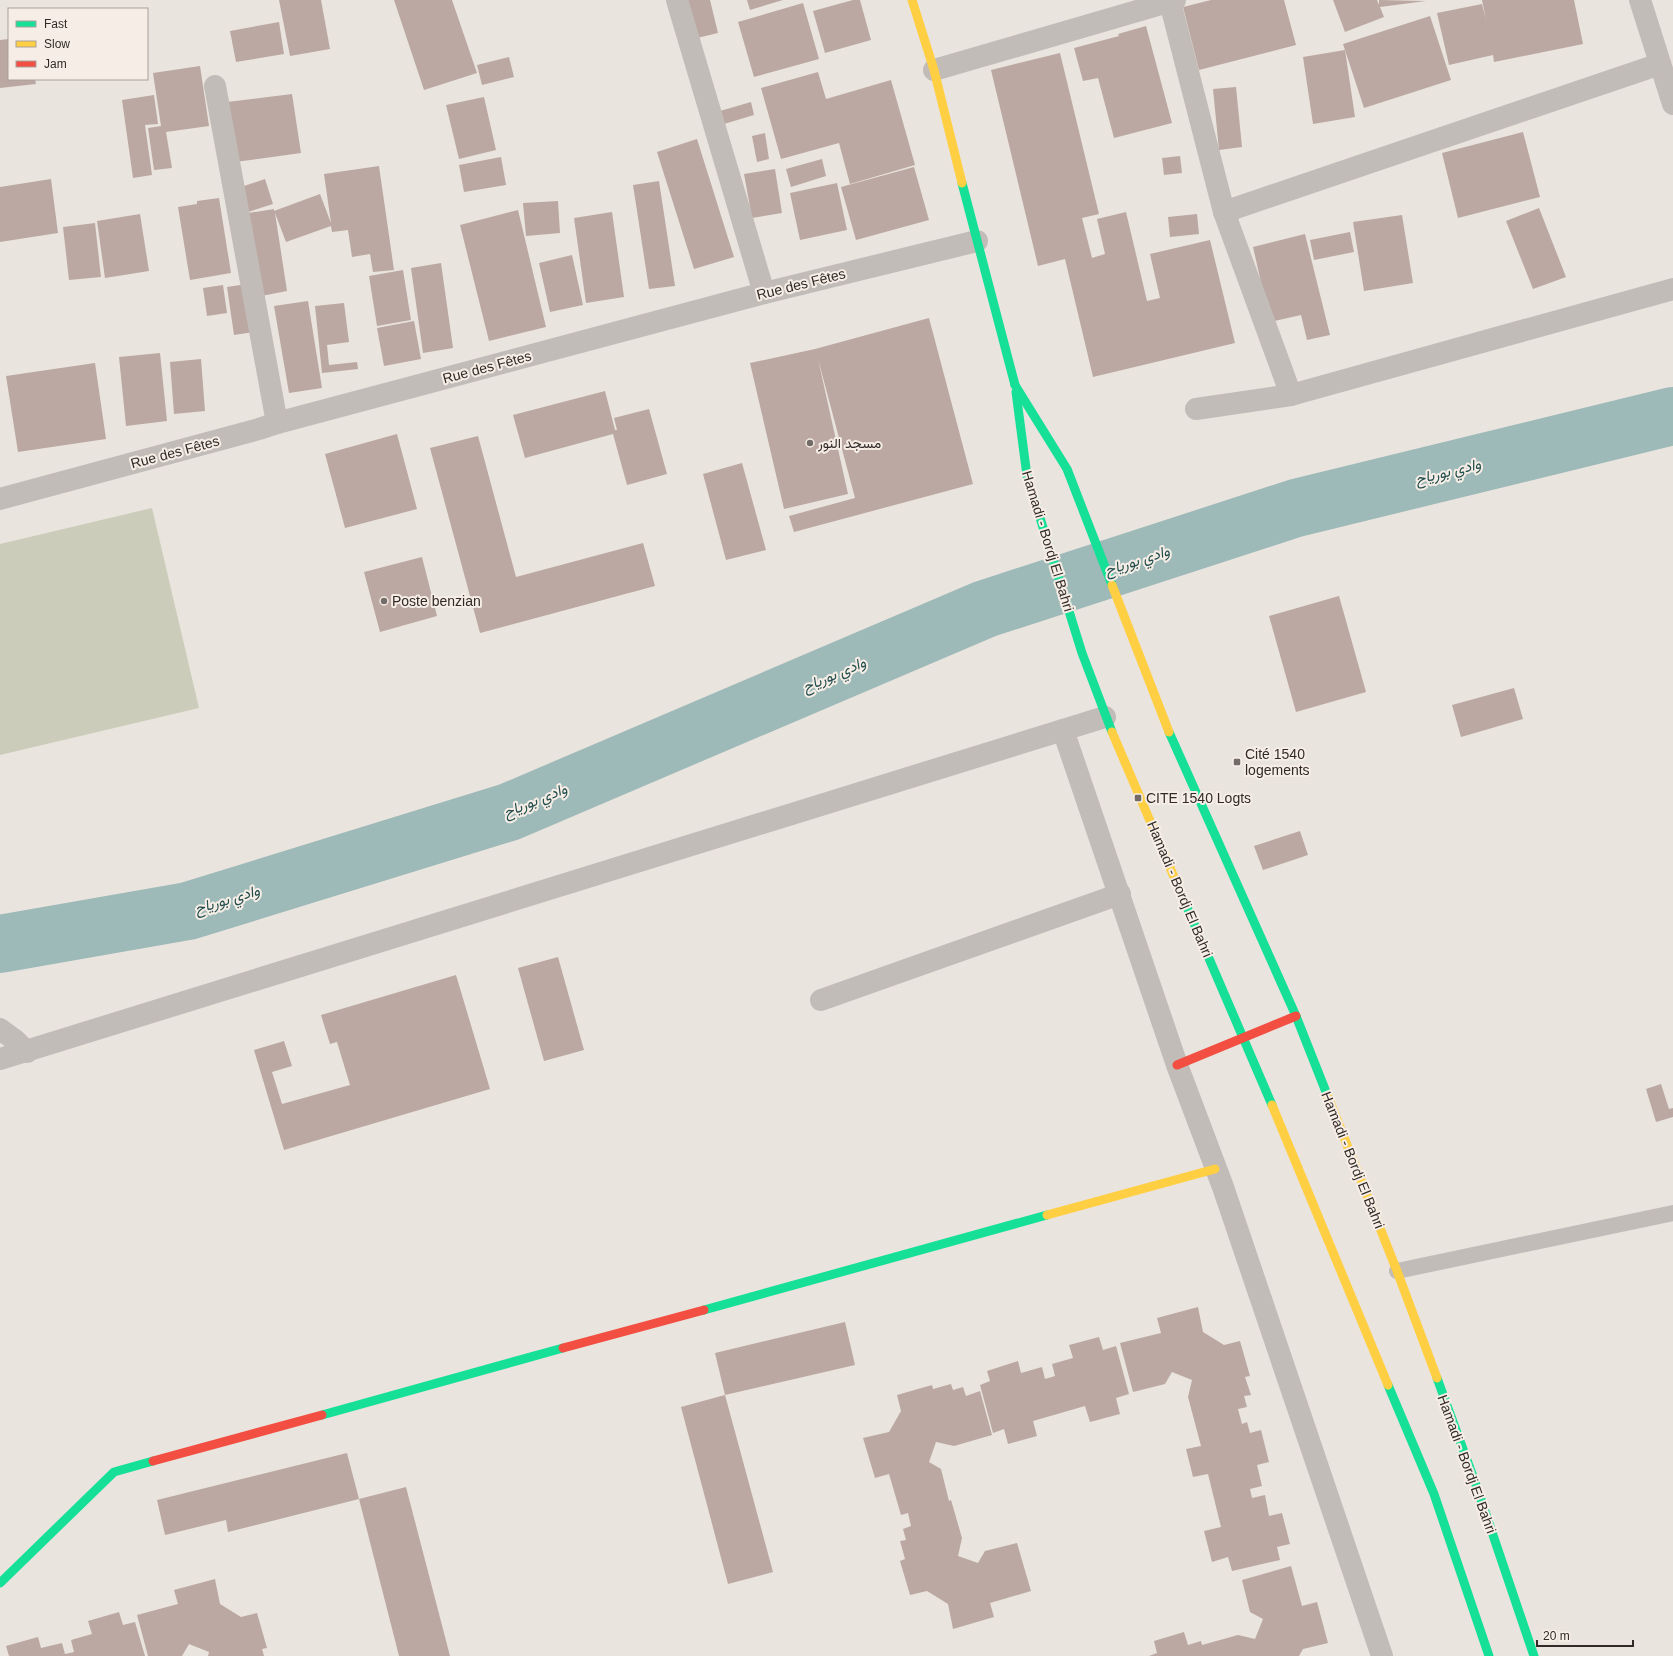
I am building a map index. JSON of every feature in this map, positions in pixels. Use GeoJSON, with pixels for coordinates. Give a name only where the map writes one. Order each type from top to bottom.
{"type":"FeatureCollection","features":[{"type":"Feature","properties":{"kind":"main road"},"geometry":{"type":"LineString","coordinates":[[912,0],[934,70],[976,241],[1015,385]]}},
{"type":"Feature","properties":{"kind":"main road","name":"Hamadi - Bordj El Bahri"},"geometry":{"type":"LineString","coordinates":[[1015,385],[1067,468],[1174,745],[1296,1016],[1397,1271],[1475,1482],[1534,1656]]}},
{"type":"Feature","properties":{"kind":"main road","name":"Hamadi - Bordj El Bahri"},"geometry":{"type":"LineString","coordinates":[[1015,385],[1027,476],[1082,653],[1105,717],[1244,1038],[1434,1494],[1489,1656]]}},
{"type":"Feature","properties":{"kind":"main road"},"geometry":{"type":"LineString","coordinates":[[1177,1065],[1296,1016]]}},
{"type":"Feature","properties":{"kind":"main road"},"geometry":{"type":"LineString","coordinates":[[0,1583],[114,1472],[1215,1169]]}},
{"type":"Feature","properties":{"kind":"street"},"geometry":{"type":"LineString","coordinates":[[677,0],[764,293]]}},
{"type":"Feature","properties":{"kind":"street"},"geometry":{"type":"LineString","coordinates":[[1640,0],[1673,104]]}},
{"type":"Feature","properties":{"kind":"street"},"geometry":{"type":"LineString","coordinates":[[934,70],[1172,1],[1224,212],[1291,395]]}},
{"type":"Feature","properties":{"kind":"street"},"geometry":{"type":"LineString","coordinates":[[1224,212],[1660,64]]}},
{"type":"Feature","properties":{"kind":"street"},"geometry":{"type":"LineString","coordinates":[[215,86],[277,423]]}},
{"type":"Feature","properties":{"kind":"street","name":"Rue des Fêtes"},"geometry":{"type":"LineString","coordinates":[[0,499],[277,423],[764,293],[976,241]]}},
{"type":"Feature","properties":{"kind":"street"},"geometry":{"type":"LineString","coordinates":[[1196,409],[1291,395],[1673,290]]}},
{"type":"Feature","properties":{"kind":"street"},"geometry":{"type":"LineString","coordinates":[[0,1059],[27,1052],[1105,717]]}},
{"type":"Feature","properties":{"kind":"street"},"geometry":{"type":"LineString","coordinates":[[1063,730],[1177,1065],[1215,1169],[1382,1656]]}},
{"type":"Feature","properties":{"kind":"street"},"geometry":{"type":"LineString","coordinates":[[821,1000],[1120,894]]}},
{"type":"Feature","properties":{"kind":"street"},"geometry":{"type":"LineString","coordinates":[[0,1029],[15,1040],[27,1052]]}},
{"type":"Feature","properties":{"kind":"lane"},"geometry":{"type":"LineString","coordinates":[[1397,1271],[1673,1213]]}},
{"type":"Feature","properties":{"kind":"green space"},"geometry":{"type":"Polygon","coordinates":[[[152,508],[199,708],[0,755],[0,544],[152,508]]]}},
{"type":"Feature","properties":{"kind":"building"},"geometry":{"type":"Polygon","coordinates":[[[279,0],[321,0],[330,49],[290,56],[279,0]]]}},
{"type":"Feature","properties":{"kind":"building"},"geometry":{"type":"Polygon","coordinates":[[[394,0],[452,0],[477,73],[424,90],[394,0]]]}},
{"type":"Feature","properties":{"kind":"building"},"geometry":{"type":"Polygon","coordinates":[[[685,0],[710,0],[718,33],[693,39],[685,0]]]}},
{"type":"Feature","properties":{"kind":"building"},"geometry":{"type":"Polygon","coordinates":[[[747,0],[783,0],[750,10],[747,0]]]}},
{"type":"Feature","properties":{"kind":"building"},"geometry":{"type":"Polygon","coordinates":[[[853,0],[860,0],[871,40],[825,53],[813,11],[853,0]]]}},
{"type":"Feature","properties":{"kind":"building"},"geometry":{"type":"Polygon","coordinates":[[[1211,0],[1284,0],[1296,45],[1199,70],[1183,7],[1211,0]]]}},
{"type":"Feature","properties":{"kind":"building"},"geometry":{"type":"Polygon","coordinates":[[[1333,0],[1377,0],[1379,5],[1379,0],[1426,1],[1380,7],[1384,17],[1345,32],[1333,0]]]}},
{"type":"Feature","properties":{"kind":"building"},"geometry":{"type":"Polygon","coordinates":[[[1482,0],[1574,0],[1583,44],[1494,62],[1493,55],[1449,65],[1437,13],[1482,4],[1486,19],[1482,0]]]}},
{"type":"Feature","properties":{"kind":"building"},"geometry":{"type":"Polygon","coordinates":[[[803,3],[819,59],[754,77],[738,22],[803,3]]]}},
{"type":"Feature","properties":{"kind":"building"},"geometry":{"type":"Polygon","coordinates":[[[1430,16],[1451,80],[1364,108],[1343,44],[1430,16]]]}},
{"type":"Feature","properties":{"kind":"building"},"geometry":{"type":"Polygon","coordinates":[[[279,22],[284,54],[236,62],[230,31],[279,22]]]}},
{"type":"Feature","properties":{"kind":"building"},"geometry":{"type":"Polygon","coordinates":[[[1146,26],[1172,123],[1114,138],[1098,78],[1083,81],[1074,48],[1119,36],[1118,34],[1146,26]]]}},
{"type":"Feature","properties":{"kind":"building"},"geometry":{"type":"Polygon","coordinates":[[[8,39],[8,80],[35,80],[36,84],[0,88],[0,40],[8,39]]]}},
{"type":"Feature","properties":{"kind":"building"},"geometry":{"type":"Polygon","coordinates":[[[1345,50],[1355,117],[1313,124],[1303,57],[1345,50]]]}},
{"type":"Feature","properties":{"kind":"building"},"geometry":{"type":"Polygon","coordinates":[[[1060,53],[1099,214],[1082,218],[1092,258],[1105,254],[1097,219],[1126,212],[1147,301],[1160,298],[1150,254],[1210,240],[1235,343],[1093,377],[1065,259],[1038,266],[991,70],[1060,53]]]}},
{"type":"Feature","properties":{"kind":"building"},"geometry":{"type":"Polygon","coordinates":[[[509,57],[514,77],[482,85],[477,65],[509,57]]]}},
{"type":"Feature","properties":{"kind":"building"},"geometry":{"type":"Polygon","coordinates":[[[200,66],[209,126],[166,132],[172,168],[154,170],[148,128],[161,126],[153,73],[200,66]]]}},
{"type":"Feature","properties":{"kind":"building"},"geometry":{"type":"Polygon","coordinates":[[[818,72],[826,99],[891,80],[915,165],[850,184],[839,143],[781,159],[761,88],[818,72]]]}},
{"type":"Feature","properties":{"kind":"building"},"geometry":{"type":"Polygon","coordinates":[[[1236,87],[1242,147],[1219,150],[1213,89],[1236,87]]]}},
{"type":"Feature","properties":{"kind":"building"},"geometry":{"type":"Polygon","coordinates":[[[292,94],[301,153],[235,162],[227,102],[292,94]]]}},
{"type":"Feature","properties":{"kind":"building"},"geometry":{"type":"Polygon","coordinates":[[[154,95],[158,124],[145,125],[152,175],[133,178],[122,100],[154,95]]]}},
{"type":"Feature","properties":{"kind":"building"},"geometry":{"type":"Polygon","coordinates":[[[484,97],[496,150],[459,159],[446,105],[484,97]]]}},
{"type":"Feature","properties":{"kind":"building"},"geometry":{"type":"Polygon","coordinates":[[[751,102],[754,115],[724,124],[720,111],[751,102]]]}},
{"type":"Feature","properties":{"kind":"building"},"geometry":{"type":"Polygon","coordinates":[[[1523,132],[1540,197],[1458,218],[1442,153],[1523,132]]]}},
{"type":"Feature","properties":{"kind":"building"},"geometry":{"type":"Polygon","coordinates":[[[765,133],[769,159],[757,162],[752,136],[765,133]]]}},
{"type":"Feature","properties":{"kind":"building"},"geometry":{"type":"Polygon","coordinates":[[[697,139],[734,257],[694,269],[657,152],[697,139]]]}},
{"type":"Feature","properties":{"kind":"building"},"geometry":{"type":"Polygon","coordinates":[[[1180,156],[1182,173],[1164,175],[1162,158],[1180,156]]]}},
{"type":"Feature","properties":{"kind":"building"},"geometry":{"type":"Polygon","coordinates":[[[501,157],[506,185],[464,192],[459,165],[501,157]]]}},
{"type":"Feature","properties":{"kind":"building"},"geometry":{"type":"Polygon","coordinates":[[[822,159],[826,176],[791,187],[786,169],[822,159]]]}},
{"type":"Feature","properties":{"kind":"building"},"geometry":{"type":"Polygon","coordinates":[[[379,166],[394,270],[373,272],[370,254],[352,257],[348,230],[332,232],[331,226],[286,242],[275,213],[287,291],[256,297],[242,214],[274,209],[274,211],[320,194],[331,223],[324,174],[379,166]]]}},
{"type":"Feature","properties":{"kind":"building"},"geometry":{"type":"Polygon","coordinates":[[[914,167],[929,220],[856,240],[841,187],[914,167]]]}},
{"type":"Feature","properties":{"kind":"building"},"geometry":{"type":"Polygon","coordinates":[[[775,169],[782,213],[752,218],[744,174],[775,169]]]}},
{"type":"Feature","properties":{"kind":"building"},"geometry":{"type":"Polygon","coordinates":[[[51,179],[58,233],[0,242],[0,187],[51,179]]]}},
{"type":"Feature","properties":{"kind":"building"},"geometry":{"type":"Polygon","coordinates":[[[265,179],[273,204],[248,212],[241,187],[265,179]]]}},
{"type":"Feature","properties":{"kind":"building"},"geometry":{"type":"Polygon","coordinates":[[[659,181],[675,286],[649,289],[633,185],[659,181]]]}},
{"type":"Feature","properties":{"kind":"building"},"geometry":{"type":"Polygon","coordinates":[[[837,183],[847,230],[800,240],[790,193],[837,183]]]}},
{"type":"Feature","properties":{"kind":"building"},"geometry":{"type":"Polygon","coordinates":[[[219,198],[231,273],[190,280],[178,207],[197,204],[197,201],[219,198]]]}},
{"type":"Feature","properties":{"kind":"building"},"geometry":{"type":"Polygon","coordinates":[[[558,201],[560,233],[526,236],[523,203],[558,201]]]}},
{"type":"Feature","properties":{"kind":"building"},"geometry":{"type":"Polygon","coordinates":[[[1539,208],[1566,277],[1533,289],[1506,221],[1539,208]]]}},
{"type":"Feature","properties":{"kind":"building"},"geometry":{"type":"Polygon","coordinates":[[[518,210],[546,327],[489,341],[460,225],[518,210]]]}},
{"type":"Feature","properties":{"kind":"building"},"geometry":{"type":"Polygon","coordinates":[[[612,212],[624,297],[586,303],[574,218],[612,212]]]}},
{"type":"Feature","properties":{"kind":"building"},"geometry":{"type":"Polygon","coordinates":[[[140,214],[149,271],[105,278],[97,221],[140,214]]]}},
{"type":"Feature","properties":{"kind":"building"},"geometry":{"type":"Polygon","coordinates":[[[1197,214],[1199,234],[1170,237],[1168,217],[1197,214]]]}},
{"type":"Feature","properties":{"kind":"building"},"geometry":{"type":"Polygon","coordinates":[[[1402,215],[1413,283],[1364,291],[1353,222],[1402,215]]]}},
{"type":"Feature","properties":{"kind":"building"},"geometry":{"type":"Polygon","coordinates":[[[95,223],[101,277],[69,280],[63,227],[95,223]]]}},
{"type":"Feature","properties":{"kind":"building"},"geometry":{"type":"Polygon","coordinates":[[[1350,232],[1354,252],[1314,260],[1310,240],[1350,232]]]}},
{"type":"Feature","properties":{"kind":"building"},"geometry":{"type":"Polygon","coordinates":[[[1305,234],[1330,335],[1307,340],[1301,315],[1270,322],[1253,247],[1305,234]]]}},
{"type":"Feature","properties":{"kind":"building"},"geometry":{"type":"Polygon","coordinates":[[[572,255],[583,305],[550,312],[539,263],[572,255]]]}},
{"type":"Feature","properties":{"kind":"building"},"geometry":{"type":"Polygon","coordinates":[[[441,263],[453,348],[423,353],[411,268],[441,263]]]}},
{"type":"Feature","properties":{"kind":"building"},"geometry":{"type":"Polygon","coordinates":[[[403,270],[411,320],[377,326],[369,276],[403,270]]]}},
{"type":"Feature","properties":{"kind":"building"},"geometry":{"type":"Polygon","coordinates":[[[247,284],[254,332],[234,335],[227,287],[247,284]]]}},
{"type":"Feature","properties":{"kind":"building"},"geometry":{"type":"Polygon","coordinates":[[[223,285],[227,313],[207,316],[203,288],[223,285]]]}},
{"type":"Feature","properties":{"kind":"building"},"geometry":{"type":"Polygon","coordinates":[[[308,301],[322,388],[289,393],[274,306],[308,301]]]}},
{"type":"Feature","properties":{"kind":"building"},"geometry":{"type":"Polygon","coordinates":[[[344,303],[349,342],[327,345],[329,365],[357,362],[358,369],[322,373],[315,306],[344,303]]]}},
{"type":"Feature","properties":{"kind":"building"},"geometry":{"type":"Polygon","coordinates":[[[929,318],[973,484],[794,532],[789,516],[855,498],[818,359],[848,494],[784,509],[750,363],[815,349],[929,318]]]}},
{"type":"Feature","properties":{"kind":"building"},"geometry":{"type":"Polygon","coordinates":[[[414,321],[421,359],[384,366],[377,328],[414,321]]]}},
{"type":"Feature","properties":{"kind":"building"},"geometry":{"type":"Polygon","coordinates":[[[160,353],[167,421],[126,426],[119,357],[160,353]]]}},
{"type":"Feature","properties":{"kind":"building"},"geometry":{"type":"Polygon","coordinates":[[[201,359],[205,411],[174,414],[170,362],[201,359]]]}},
{"type":"Feature","properties":{"kind":"building"},"geometry":{"type":"Polygon","coordinates":[[[95,363],[106,439],[18,452],[6,376],[95,363]]]}},
{"type":"Feature","properties":{"kind":"building"},"geometry":{"type":"Polygon","coordinates":[[[605,391],[615,430],[617,430],[614,418],[649,409],[667,474],[627,485],[613,434],[525,458],[513,415],[605,391]]]}},
{"type":"Feature","properties":{"kind":"building"},"geometry":{"type":"Polygon","coordinates":[[[397,434],[417,509],[345,528],[325,454],[397,434]]]}},
{"type":"Feature","properties":{"kind":"building"},"geometry":{"type":"Polygon","coordinates":[[[478,436],[516,577],[643,543],[655,586],[480,633],[430,448],[478,436]]]}},
{"type":"Feature","properties":{"kind":"building"},"geometry":{"type":"Polygon","coordinates":[[[742,463],[766,550],[726,560],[703,474],[742,463]]]}},
{"type":"Feature","properties":{"kind":"building"},"geometry":{"type":"Polygon","coordinates":[[[422,557],[437,616],[380,632],[364,572],[422,557]]]}},
{"type":"Feature","properties":{"kind":"building"},"geometry":{"type":"Polygon","coordinates":[[[1339,596],[1366,692],[1296,712],[1269,616],[1339,596]]]}},
{"type":"Feature","properties":{"kind":"building"},"geometry":{"type":"Polygon","coordinates":[[[1514,688],[1523,719],[1461,737],[1452,705],[1514,688]]]}},
{"type":"Feature","properties":{"kind":"building"},"geometry":{"type":"Polygon","coordinates":[[[1300,831],[1308,855],[1263,870],[1254,846],[1300,831]]]}},
{"type":"Feature","properties":{"kind":"building"},"geometry":{"type":"Polygon","coordinates":[[[558,957],[584,1050],[544,1061],[518,968],[558,957]]]}},
{"type":"Feature","properties":{"kind":"building"},"geometry":{"type":"Polygon","coordinates":[[[456,975],[490,1089],[284,1150],[254,1050],[284,1041],[292,1066],[272,1072],[282,1104],[350,1085],[337,1042],[330,1044],[321,1015],[456,975]]]}},
{"type":"Feature","properties":{"kind":"building"},"geometry":{"type":"Polygon","coordinates":[[[1661,1084],[1669,1109],[1673,1108],[1673,1117],[1656,1122],[1646,1089],[1661,1084]]]}},
{"type":"Feature","properties":{"kind":"building"},"geometry":{"type":"Polygon","coordinates":[[[1198,1307],[1203,1332],[1224,1345],[1240,1341],[1250,1376],[1245,1377],[1251,1395],[1244,1396],[1247,1407],[1238,1409],[1242,1424],[1247,1422],[1250,1433],[1261,1430],[1269,1462],[1257,1465],[1262,1486],[1250,1489],[1252,1498],[1265,1495],[1269,1516],[1282,1513],[1290,1544],[1277,1547],[1280,1560],[1232,1571],[1228,1557],[1212,1562],[1204,1531],[1221,1527],[1208,1474],[1193,1477],[1186,1449],[1201,1446],[1188,1397],[1192,1380],[1172,1372],[1165,1384],[1133,1392],[1120,1343],[1161,1333],[1157,1318],[1198,1307]]]}},
{"type":"Feature","properties":{"kind":"building"},"geometry":{"type":"Polygon","coordinates":[[[845,1322],[855,1365],[725,1395],[715,1353],[845,1322]]]}},
{"type":"Feature","properties":{"kind":"building"},"geometry":{"type":"Polygon","coordinates":[[[1099,1337],[1103,1350],[1116,1346],[1129,1394],[1116,1398],[1120,1414],[1090,1422],[1085,1406],[1033,1421],[1037,1436],[1008,1444],[1004,1429],[993,1433],[980,1385],[990,1381],[987,1371],[1018,1361],[1021,1373],[1042,1367],[1045,1379],[1055,1376],[1052,1364],[1073,1358],[1069,1345],[1099,1337]]]}},
{"type":"Feature","properties":{"kind":"building"},"geometry":{"type":"Polygon","coordinates":[[[951,1384],[953,1390],[963,1387],[966,1396],[980,1391],[992,1435],[954,1446],[936,1442],[929,1462],[941,1469],[949,1501],[951,1500],[962,1538],[958,1556],[978,1563],[985,1551],[1017,1543],[1031,1591],[990,1603],[994,1617],[953,1629],[948,1604],[927,1591],[910,1595],[900,1561],[905,1559],[900,1541],[906,1540],[903,1529],[911,1526],[908,1513],[901,1515],[889,1474],[875,1478],[863,1438],[889,1432],[901,1411],[897,1395],[932,1385],[933,1389],[951,1384]]]}},
{"type":"Feature","properties":{"kind":"building"},"geometry":{"type":"Polygon","coordinates":[[[725,1395],[773,1572],[728,1584],[681,1407],[725,1395]]]}},
{"type":"Feature","properties":{"kind":"building"},"geometry":{"type":"Polygon","coordinates":[[[347,1453],[359,1499],[228,1532],[226,1520],[165,1535],[157,1500],[347,1453]]]}},
{"type":"Feature","properties":{"kind":"building"},"geometry":{"type":"Polygon","coordinates":[[[406,1487],[450,1656],[399,1656],[359,1499],[406,1487]]]}},
{"type":"Feature","properties":{"kind":"building"},"geometry":{"type":"Polygon","coordinates":[[[1291,1566],[1302,1606],[1317,1602],[1328,1643],[1303,1649],[1299,1656],[1149,1656],[1157,1653],[1154,1641],[1184,1632],[1188,1645],[1201,1641],[1202,1645],[1238,1635],[1255,1639],[1263,1619],[1250,1612],[1242,1580],[1291,1566]]]}},
{"type":"Feature","properties":{"kind":"building"},"geometry":{"type":"Polygon","coordinates":[[[215,1579],[220,1604],[241,1617],[257,1613],[267,1648],[262,1649],[264,1656],[208,1656],[209,1652],[189,1644],[182,1656],[148,1656],[137,1615],[178,1604],[174,1590],[215,1579]]]}},
{"type":"Feature","properties":{"kind":"building"},"geometry":{"type":"Polygon","coordinates":[[[119,1612],[123,1625],[135,1622],[145,1656],[9,1656],[6,1646],[38,1637],[41,1648],[62,1643],[65,1654],[74,1652],[71,1640],[92,1634],[88,1621],[119,1612]]]}},
{"type":"Feature","properties":{"kind":"waterway","name":"وادي بورياح"},"geometry":{"type":"LineString","coordinates":[[0,944],[188,911],[509,812],[985,609],[1296,508],[1673,416]]}},
{"type":"Feature","properties":{"kind":"traffic: fast"},"geometry":{"type":"LineString","coordinates":[[962,183],[1015,385]]}},
{"type":"Feature","properties":{"kind":"traffic: fast"},"geometry":{"type":"LineString","coordinates":[[1015,385],[1067,469],[1112,585]]}},
{"type":"Feature","properties":{"kind":"traffic: fast"},"geometry":{"type":"LineString","coordinates":[[1016,392],[1027,476],[1082,653],[1112,732]]}},
{"type":"Feature","properties":{"kind":"traffic: fast"},"geometry":{"type":"LineString","coordinates":[[1169,732],[1296,1016],[1328,1097]]}},
{"type":"Feature","properties":{"kind":"traffic: fast"},"geometry":{"type":"LineString","coordinates":[[1180,891],[1272,1105]]}},
{"type":"Feature","properties":{"kind":"traffic: fast"},"geometry":{"type":"LineString","coordinates":[[704,1310],[1047,1215]]}},
{"type":"Feature","properties":{"kind":"traffic: fast"},"geometry":{"type":"LineString","coordinates":[[322,1415],[563,1348]]}},
{"type":"Feature","properties":{"kind":"traffic: fast"},"geometry":{"type":"LineString","coordinates":[[1437,1378],[1475,1482],[1534,1656]]}},
{"type":"Feature","properties":{"kind":"traffic: fast"},"geometry":{"type":"LineString","coordinates":[[1388,1385],[1434,1494],[1489,1656]]}},
{"type":"Feature","properties":{"kind":"traffic: fast"},"geometry":{"type":"LineString","coordinates":[[0,1583],[114,1472],[153,1461]]}},
{"type":"Feature","properties":{"kind":"traffic: slow"},"geometry":{"type":"LineString","coordinates":[[912,0],[934,70],[962,183]]}},
{"type":"Feature","properties":{"kind":"traffic: slow"},"geometry":{"type":"LineString","coordinates":[[1112,585],[1169,732]]}},
{"type":"Feature","properties":{"kind":"traffic: slow"},"geometry":{"type":"LineString","coordinates":[[1112,732],[1180,891]]}},
{"type":"Feature","properties":{"kind":"traffic: slow"},"geometry":{"type":"LineString","coordinates":[[1328,1097],[1397,1271],[1437,1378]]}},
{"type":"Feature","properties":{"kind":"traffic: slow"},"geometry":{"type":"LineString","coordinates":[[1272,1105],[1388,1385]]}},
{"type":"Feature","properties":{"kind":"traffic: slow"},"geometry":{"type":"LineString","coordinates":[[1047,1215],[1215,1169]]}},
{"type":"Feature","properties":{"kind":"traffic: jam"},"geometry":{"type":"LineString","coordinates":[[1177,1065],[1296,1016]]}},
{"type":"Feature","properties":{"kind":"traffic: jam"},"geometry":{"type":"LineString","coordinates":[[563,1348],[704,1310]]}},
{"type":"Feature","properties":{"kind":"traffic: jam"},"geometry":{"type":"LineString","coordinates":[[153,1461],[322,1415]]}},
{"type":"Feature","properties":{"kind":"place","name":"مسجد النور"},"geometry":{"type":"Point","coordinates":[810,443]}},
{"type":"Feature","properties":{"kind":"place","name":"Poste benzian"},"geometry":{"type":"Point","coordinates":[384,601]}},
{"type":"Feature","properties":{"kind":"place","name":"Cité 1540 logements"},"geometry":{"type":"Point","coordinates":[1237,762]}},
{"type":"Feature","properties":{"kind":"place","name":"CITE 1540 Logts"},"geometry":{"type":"Point","coordinates":[1138,798]}}]}
